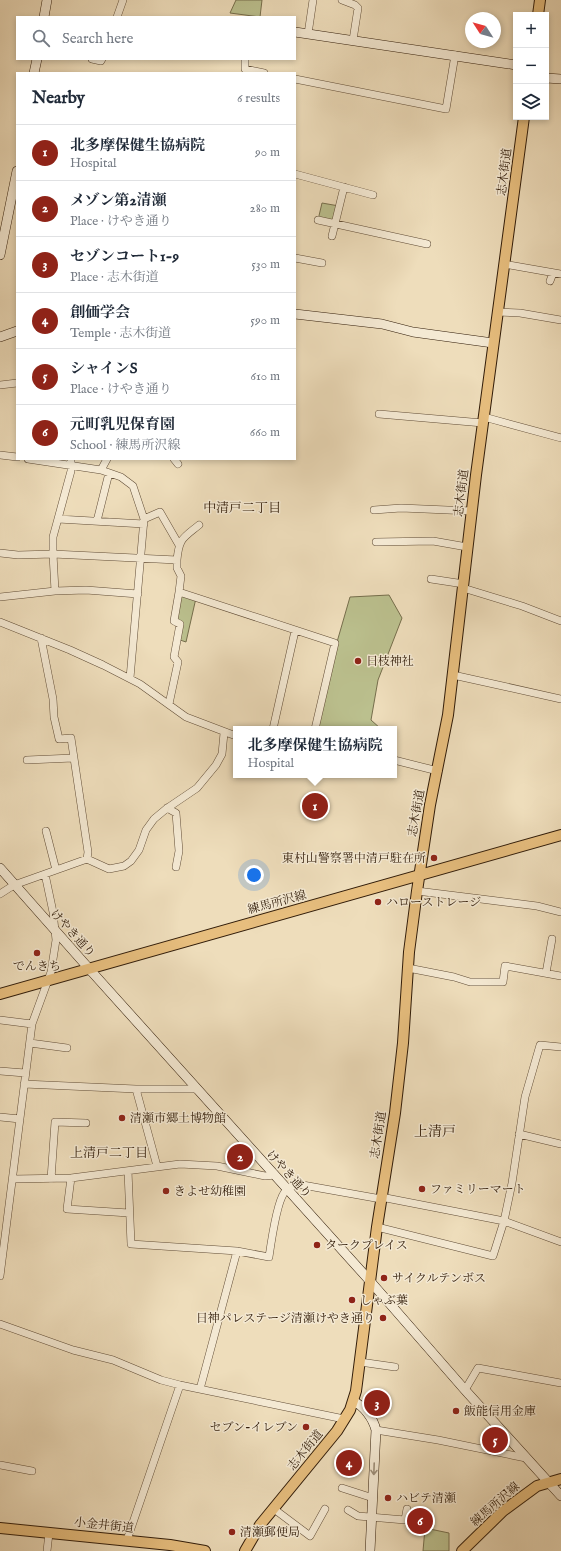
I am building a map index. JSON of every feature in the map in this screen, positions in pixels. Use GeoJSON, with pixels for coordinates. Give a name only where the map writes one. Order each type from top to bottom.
{"type":"FeatureCollection","features":[{"type":"Feature","properties":{"kind":"main road"},"geometry":{"type":"LineString","coordinates":[[538,12],[540,0]]}},
{"type":"Feature","properties":{"kind":"main road","name":"志木街道"},"geometry":{"type":"LineString","coordinates":[[244,1551],[260,1525],[337,1431],[344,1420],[356,1391],[377,1227],[399,1076],[408,968],[417,891],[430,805],[438,771],[453,675],[464,586],[471,511],[524,120]]}},
{"type":"Feature","properties":{"kind":"main road","name":"練馬所沢線"},"geometry":{"type":"LineString","coordinates":[[0,994],[561,835]]}},
{"type":"Feature","properties":{"kind":"main road","name":"練馬所沢線"},"geometry":{"type":"LineString","coordinates":[[462,1551],[503,1511],[536,1486],[555,1481]]}},
{"type":"Feature","properties":{"kind":"main road","name":"小金井街道"},"geometry":{"type":"LineString","coordinates":[[0,1528],[127,1540],[205,1551]]}},
{"type":"Feature","properties":{"kind":"street"},"geometry":{"type":"LineString","coordinates":[[44,16],[47,0]]}},
{"type":"Feature","properties":{"kind":"street"},"geometry":{"type":"LineString","coordinates":[[117,16],[123,0]]}},
{"type":"Feature","properties":{"kind":"street"},"geometry":{"type":"LineString","coordinates":[[308,34],[313,0]]}},
{"type":"Feature","properties":{"kind":"street"},"geometry":{"type":"LineString","coordinates":[[342,0],[355,5],[358,8],[353,40]]}},
{"type":"Feature","properties":{"kind":"street"},"geometry":{"type":"LineString","coordinates":[[296,32],[513,64]]}},
{"type":"Feature","properties":{"kind":"street"},"geometry":{"type":"LineString","coordinates":[[296,79],[446,109],[455,56]]}},
{"type":"Feature","properties":{"kind":"street"},"geometry":{"type":"LineString","coordinates":[[34,72],[36,60]]}},
{"type":"Feature","properties":{"kind":"street"},"geometry":{"type":"LineString","coordinates":[[245,60],[245,69],[259,72]]}},
{"type":"Feature","properties":{"kind":"street"},"geometry":{"type":"LineString","coordinates":[[549,78],[561,79]]}},
{"type":"Feature","properties":{"kind":"street"},"geometry":{"type":"LineString","coordinates":[[296,174],[373,195]]}},
{"type":"Feature","properties":{"kind":"street"},"geometry":{"type":"LineString","coordinates":[[332,236],[344,187]]}},
{"type":"Feature","properties":{"kind":"street"},"geometry":{"type":"LineString","coordinates":[[0,255],[15,190]]}},
{"type":"Feature","properties":{"kind":"street"},"geometry":{"type":"LineString","coordinates":[[318,220],[428,244]]}},
{"type":"Feature","properties":{"kind":"street"},"geometry":{"type":"LineString","coordinates":[[296,258],[322,264]]}},
{"type":"Feature","properties":{"kind":"street"},"geometry":{"type":"LineString","coordinates":[[504,264],[561,274]]}},
{"type":"Feature","properties":{"kind":"street"},"geometry":{"type":"LineString","coordinates":[[550,281],[553,273]]}},
{"type":"Feature","properties":{"kind":"street"},"geometry":{"type":"LineString","coordinates":[[498,312],[520,313],[561,320]]}},
{"type":"Feature","properties":{"kind":"street"},"geometry":{"type":"LineString","coordinates":[[296,314],[382,324],[413,332],[493,343]]}},
{"type":"Feature","properties":{"kind":"street"},"geometry":{"type":"LineString","coordinates":[[0,337],[16,331]]}},
{"type":"Feature","properties":{"kind":"street"},"geometry":{"type":"LineString","coordinates":[[0,385],[16,383]]}},
{"type":"Feature","properties":{"kind":"street"},"geometry":{"type":"LineString","coordinates":[[379,414],[483,420],[561,438]]}},
{"type":"Feature","properties":{"kind":"street"},"geometry":{"type":"LineString","coordinates":[[0,455],[16,457]]}},
{"type":"Feature","properties":{"kind":"street"},"geometry":{"type":"LineString","coordinates":[[42,460],[71,462],[102,470],[121,476],[133,486],[144,521],[130,678]]}},
{"type":"Feature","properties":{"kind":"street"},"geometry":{"type":"LineString","coordinates":[[102,470],[107,460]]}},
{"type":"Feature","properties":{"kind":"street"},"geometry":{"type":"LineString","coordinates":[[55,591],[53,537],[71,462]]}},
{"type":"Feature","properties":{"kind":"street"},"geometry":{"type":"LineString","coordinates":[[97,521],[109,473]]}},
{"type":"Feature","properties":{"kind":"street"},"geometry":{"type":"LineString","coordinates":[[374,510],[433,513],[471,511]]}},
{"type":"Feature","properties":{"kind":"street"},"geometry":{"type":"LineString","coordinates":[[58,519],[144,521],[160,512],[178,545]]}},
{"type":"Feature","properties":{"kind":"street"},"geometry":{"type":"LineString","coordinates":[[169,704],[178,662],[174,657],[180,624],[174,622],[181,576],[177,568],[178,545],[181,540],[199,525]]}},
{"type":"Feature","properties":{"kind":"street"},"geometry":{"type":"LineString","coordinates":[[376,542],[433,541],[467,547]]}},
{"type":"Feature","properties":{"kind":"street"},"geometry":{"type":"LineString","coordinates":[[0,553],[18,555],[53,554],[177,560]]}},
{"type":"Feature","properties":{"kind":"street"},"geometry":{"type":"LineString","coordinates":[[431,580],[464,586],[561,621]]}},
{"type":"Feature","properties":{"kind":"street"},"geometry":{"type":"LineString","coordinates":[[0,597],[55,591],[86,590],[138,594]]}},
{"type":"Feature","properties":{"kind":"street"},"geometry":{"type":"LineString","coordinates":[[179,592],[335,643],[316,726]]}},
{"type":"Feature","properties":{"kind":"street"},"geometry":{"type":"LineString","coordinates":[[0,622],[70,650],[130,678],[186,717],[233,735]]}},
{"type":"Feature","properties":{"kind":"street"},"geometry":{"type":"LineString","coordinates":[[274,726],[295,631]]}},
{"type":"Feature","properties":{"kind":"street"},"geometry":{"type":"LineString","coordinates":[[41,638],[59,739],[71,738],[88,852],[87,859]]}},
{"type":"Feature","properties":{"kind":"street"},"geometry":{"type":"LineString","coordinates":[[453,675],[561,699]]}},
{"type":"Feature","properties":{"kind":"street"},"geometry":{"type":"LineString","coordinates":[[0,894],[14,885],[87,859],[109,868],[124,866],[131,861],[139,850],[146,830],[154,819],[167,808],[197,788],[216,765],[222,754],[224,733]]}},
{"type":"Feature","properties":{"kind":"street"},"geometry":{"type":"LineString","coordinates":[[27,760],[73,758]]}},
{"type":"Feature","properties":{"kind":"street"},"geometry":{"type":"LineString","coordinates":[[397,761],[438,771]]}},
{"type":"Feature","properties":{"kind":"street"},"geometry":{"type":"LineString","coordinates":[[167,808],[176,813],[179,852],[176,867]]}},
{"type":"Feature","properties":{"kind":"street"},"geometry":{"type":"LineString","coordinates":[[46,831],[56,870]]}},
{"type":"Feature","properties":{"kind":"street","name":"けやき通り"},"geometry":{"type":"LineString","coordinates":[[0,868],[287,1190],[370,1280],[526,1458],[555,1481],[561,1496]]}},
{"type":"Feature","properties":{"kind":"street"},"geometry":{"type":"LineString","coordinates":[[0,1276],[32,1024],[51,972],[56,944],[53,912],[45,874]]}},
{"type":"Feature","properties":{"kind":"street"},"geometry":{"type":"LineString","coordinates":[[417,891],[537,906],[561,912]]}},
{"type":"Feature","properties":{"kind":"street"},"geometry":{"type":"LineString","coordinates":[[546,974],[552,939]]}},
{"type":"Feature","properties":{"kind":"street"},"geometry":{"type":"LineString","coordinates":[[408,968],[454,977],[470,982],[502,982],[505,966],[561,976]]}},
{"type":"Feature","properties":{"kind":"street"},"geometry":{"type":"LineString","coordinates":[[0,1020],[32,1024]]}},
{"type":"Feature","properties":{"kind":"street"},"geometry":{"type":"LineString","coordinates":[[30,1043],[67,1048]]}},
{"type":"Feature","properties":{"kind":"street"},"geometry":{"type":"LineString","coordinates":[[377,1227],[493,1256],[504,1221],[512,1183],[525,1097],[540,1045],[561,1047]]}},
{"type":"Feature","properties":{"kind":"street"},"geometry":{"type":"LineString","coordinates":[[0,1071],[25,1073]]}},
{"type":"Feature","properties":{"kind":"street"},"geometry":{"type":"LineString","coordinates":[[24,1084],[136,1090],[197,1089]]}},
{"type":"Feature","properties":{"kind":"street"},"geometry":{"type":"LineString","coordinates":[[136,1090],[156,1166]]}},
{"type":"Feature","properties":{"kind":"street"},"geometry":{"type":"LineString","coordinates":[[0,1117],[20,1119]]}},
{"type":"Feature","properties":{"kind":"street"},"geometry":{"type":"LineString","coordinates":[[52,1179],[55,1122],[86,1123]]}},
{"type":"Feature","properties":{"kind":"street"},"geometry":{"type":"LineString","coordinates":[[519,1134],[561,1144]]}},
{"type":"Feature","properties":{"kind":"street"},"geometry":{"type":"LineString","coordinates":[[13,1179],[71,1178],[180,1164],[216,1166],[265,1176],[275,1175]]}},
{"type":"Feature","properties":{"kind":"street"},"geometry":{"type":"LineString","coordinates":[[128,1171],[131,1244],[237,1252],[269,1257],[275,1223],[283,1194],[297,1184],[381,1199],[386,1198],[504,1221],[561,1242]]}},
{"type":"Feature","properties":{"kind":"street"},"geometry":{"type":"LineString","coordinates":[[71,1178],[67,1209],[129,1213]]}},
{"type":"Feature","properties":{"kind":"street"},"geometry":{"type":"LineString","coordinates":[[200,1389],[237,1252]]}},
{"type":"Feature","properties":{"kind":"street"},"geometry":{"type":"LineString","coordinates":[[0,1324],[73,1350],[112,1360],[161,1380],[344,1420]]}},
{"type":"Feature","properties":{"kind":"street"},"geometry":{"type":"LineString","coordinates":[[360,1362],[395,1367]]}},
{"type":"Feature","properties":{"kind":"street"},"geometry":{"type":"LineString","coordinates":[[465,1390],[478,1368],[561,1383]]}},
{"type":"Feature","properties":{"kind":"street"},"geometry":{"type":"LineString","coordinates":[[127,1540],[180,1385]]}},
{"type":"Feature","properties":{"kind":"street"},"geometry":{"type":"LineString","coordinates":[[353,1401],[362,1406],[371,1418],[376,1430],[370,1551]]}},
{"type":"Feature","properties":{"kind":"street"},"geometry":{"type":"LineString","coordinates":[[376,1430],[438,1440],[526,1458]]}},
{"type":"Feature","properties":{"kind":"street"},"geometry":{"type":"LineString","coordinates":[[0,1465],[32,1471]]}},
{"type":"Feature","properties":{"kind":"street"},"geometry":{"type":"LineString","coordinates":[[342,1488],[373,1498]]}},
{"type":"Feature","properties":{"kind":"street"},"geometry":{"type":"LineString","coordinates":[[274,1509],[310,1536],[325,1509]]}},
{"type":"Feature","properties":{"kind":"street"},"geometry":{"type":"LineString","coordinates":[[348,1510],[358,1516],[405,1520],[407,1509]]}},
{"type":"Feature","properties":{"kind":"street"},"geometry":{"type":"LineString","coordinates":[[47,1551],[49,1533]]}},
{"type":"Feature","properties":{"kind":"green space"},"geometry":{"type":"Polygon","coordinates":[[[236,0],[262,0],[260,16],[230,13],[236,0]]]}},
{"type":"Feature","properties":{"kind":"green space"},"geometry":{"type":"Polygon","coordinates":[[[322,203],[339,206],[335,224],[318,220],[322,203]]]}},
{"type":"Feature","properties":{"kind":"green space"},"geometry":{"type":"Polygon","coordinates":[[[179,592],[196,598],[186,642],[177,639],[180,624],[174,621],[179,592]]]}},
{"type":"Feature","properties":{"kind":"green space","name":"日枝神社"},"geometry":{"type":"Polygon","coordinates":[[[389,595],[402,618],[378,680],[371,720],[378,726],[317,726],[337,642],[350,597],[389,595]]]}},
{"type":"Feature","properties":{"kind":"green space"},"geometry":{"type":"Polygon","coordinates":[[[425,1528],[449,1533],[449,1551],[423,1551],[425,1528]]]}},
{"type":"Feature","properties":{"kind":"place","name":"日枝神社"},"geometry":{"type":"Point","coordinates":[358,661]}},
{"type":"Feature","properties":{"kind":"place","name":"北多摩保健生協病院"},"geometry":{"type":"Point","coordinates":[315,806]}},
{"type":"Feature","properties":{"kind":"place","name":"東村山警察署中清戸駐在所"},"geometry":{"type":"Point","coordinates":[434,858]}},
{"type":"Feature","properties":{"kind":"place","name":"ハローストレージ"},"geometry":{"type":"Point","coordinates":[378,902]}},
{"type":"Feature","properties":{"kind":"place","name":"でんきち"},"geometry":{"type":"Point","coordinates":[37,953]}},
{"type":"Feature","properties":{"kind":"place","name":"清瀬市郷土博物館"},"geometry":{"type":"Point","coordinates":[122,1118]}},
{"type":"Feature","properties":{"kind":"place","name":"メゾン第2清瀬"},"geometry":{"type":"Point","coordinates":[240,1157]}},
{"type":"Feature","properties":{"kind":"place","name":"ファミリーマート"},"geometry":{"type":"Point","coordinates":[422,1189]}},
{"type":"Feature","properties":{"kind":"place","name":"きよせ幼稚園"},"geometry":{"type":"Point","coordinates":[166,1191]}},
{"type":"Feature","properties":{"kind":"place","name":"タークプレイス"},"geometry":{"type":"Point","coordinates":[317,1245]}},
{"type":"Feature","properties":{"kind":"place","name":"サイクルテンボス"},"geometry":{"type":"Point","coordinates":[384,1278]}},
{"type":"Feature","properties":{"kind":"place","name":"しゃぶ葉"},"geometry":{"type":"Point","coordinates":[352,1300]}},
{"type":"Feature","properties":{"kind":"place","name":"日神パレステージ清瀬けやき通り"},"geometry":{"type":"Point","coordinates":[383,1318]}},
{"type":"Feature","properties":{"kind":"place","name":"セゾンコート1-9"},"geometry":{"type":"Point","coordinates":[377,1403]}},
{"type":"Feature","properties":{"kind":"place","name":"飯能信用金庫"},"geometry":{"type":"Point","coordinates":[456,1411]}},
{"type":"Feature","properties":{"kind":"place","name":"セブン-イレブン"},"geometry":{"type":"Point","coordinates":[306,1427]}},
{"type":"Feature","properties":{"kind":"place","name":"シャインS"},"geometry":{"type":"Point","coordinates":[495,1440]}},
{"type":"Feature","properties":{"kind":"place","name":"創価学会"},"geometry":{"type":"Point","coordinates":[349,1463]}},
{"type":"Feature","properties":{"kind":"place","name":"ハビテ清瀬"},"geometry":{"type":"Point","coordinates":[388,1498]}},
{"type":"Feature","properties":{"kind":"place","name":"元町乳児保育園"},"geometry":{"type":"Point","coordinates":[420,1521]}},
{"type":"Feature","properties":{"kind":"place","name":"清瀬郵便局"},"geometry":{"type":"Point","coordinates":[232,1532]}},
{"type":"Feature","properties":{"kind":"district","name":"中清戸二丁目"},"geometry":{"type":"Point","coordinates":[242,507]}},
{"type":"Feature","properties":{"kind":"district","name":"上清戸"},"geometry":{"type":"Point","coordinates":[435,1131]}},
{"type":"Feature","properties":{"kind":"district","name":"上清戸二丁目"},"geometry":{"type":"Point","coordinates":[109,1152]}}]}
